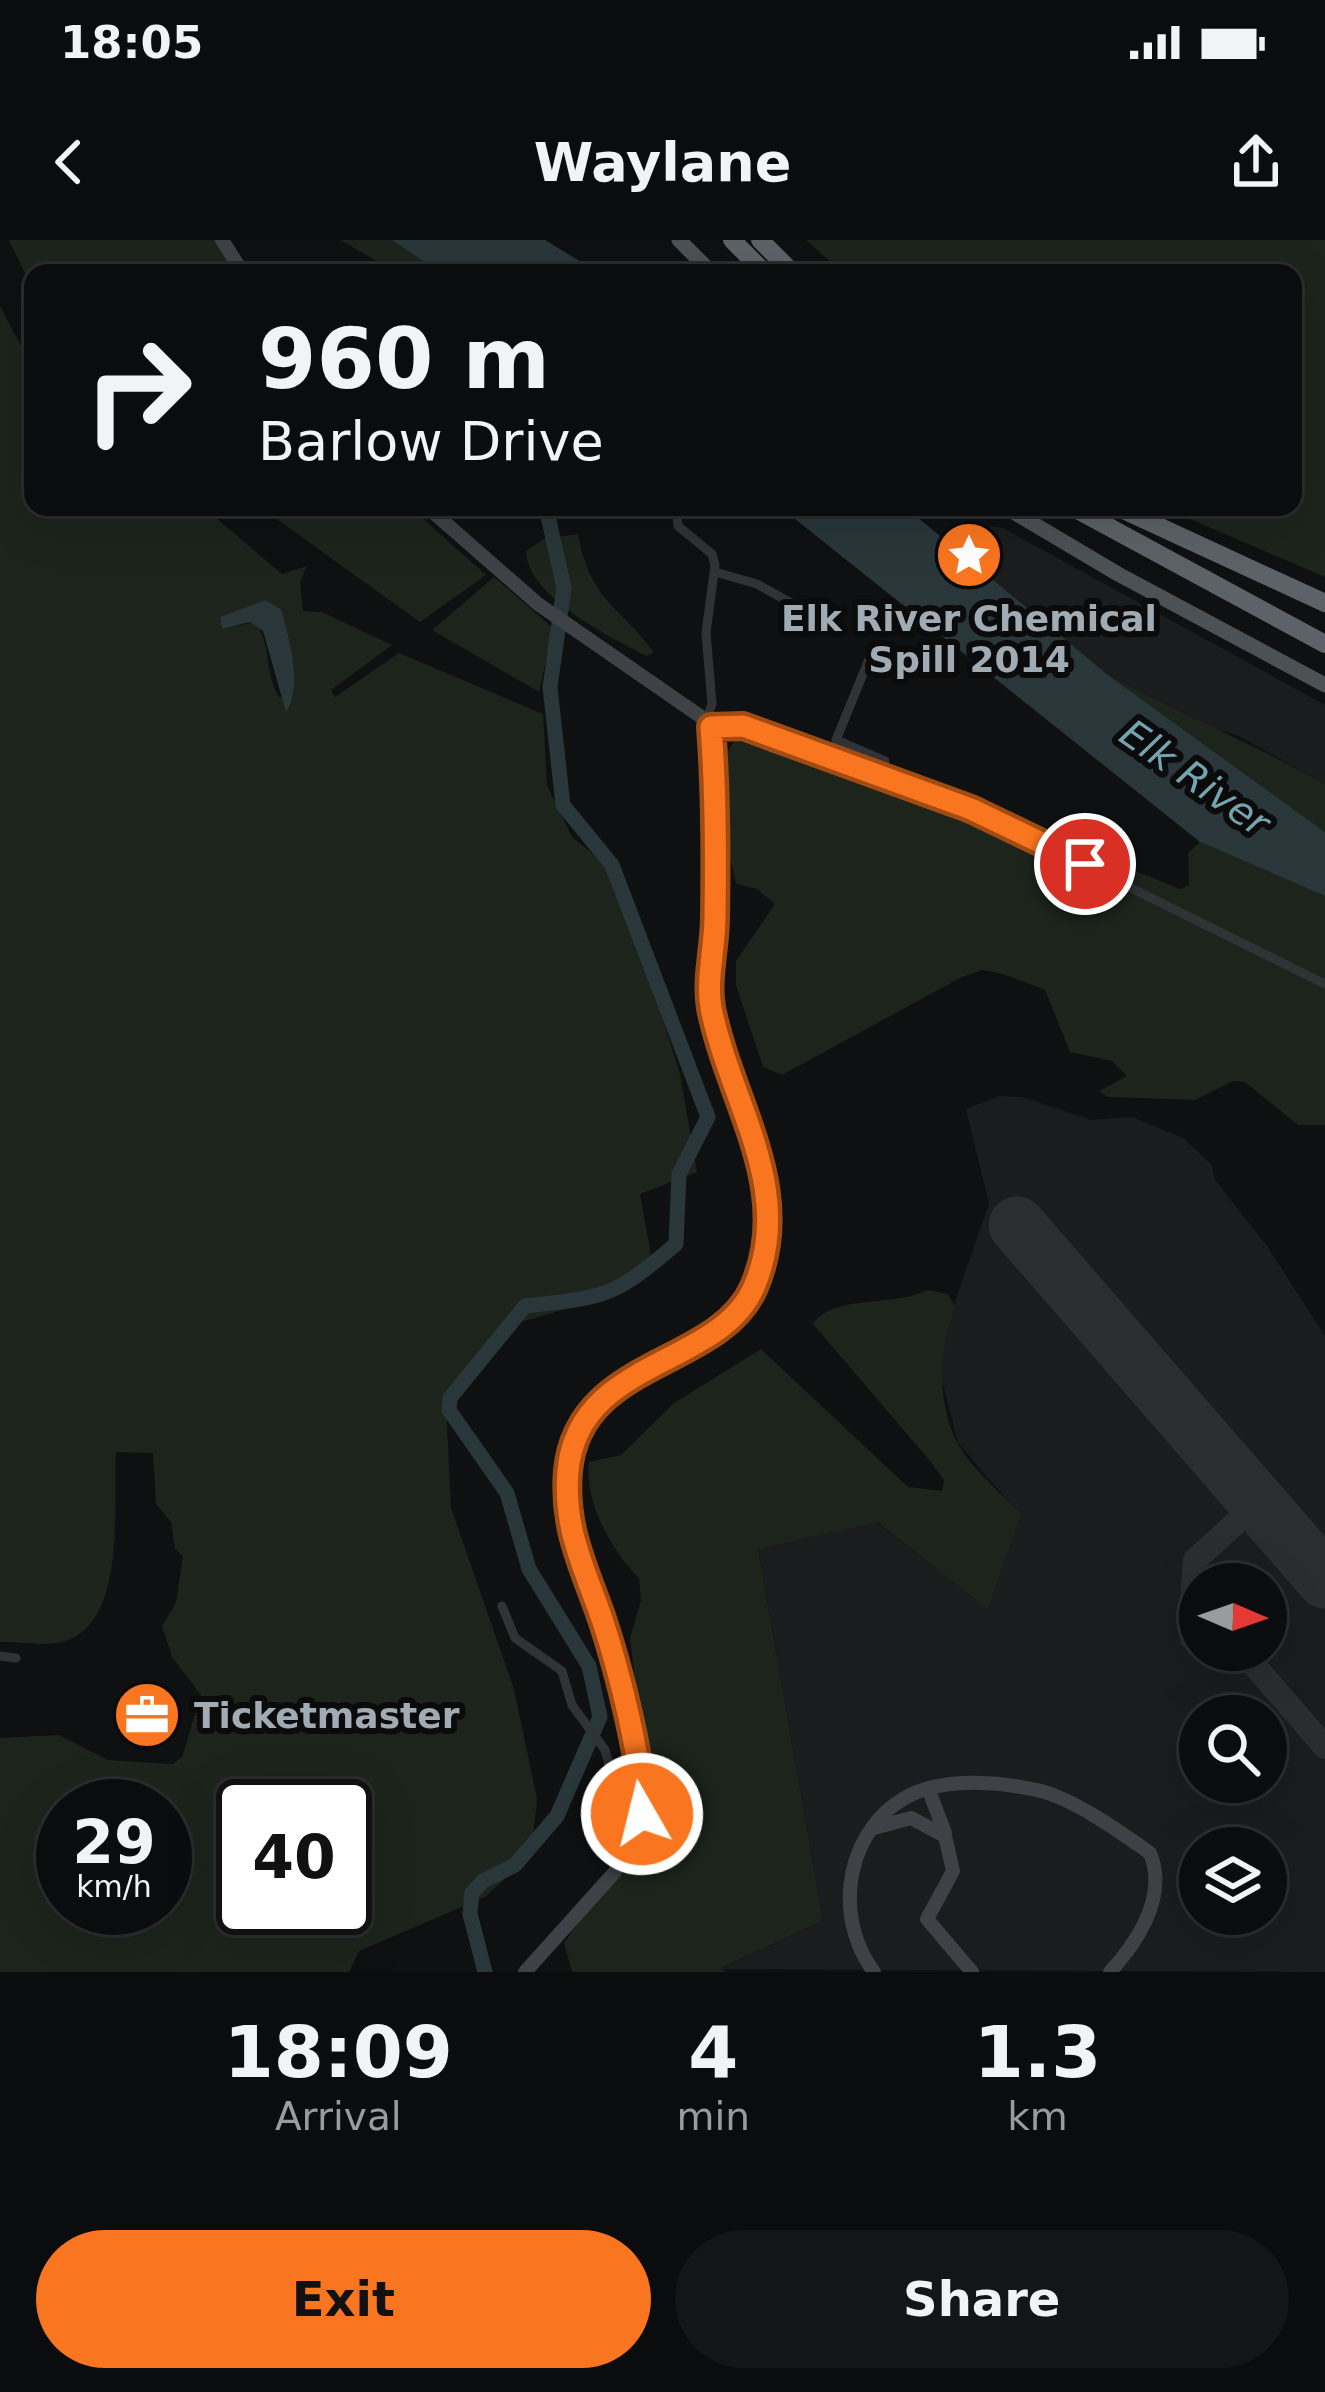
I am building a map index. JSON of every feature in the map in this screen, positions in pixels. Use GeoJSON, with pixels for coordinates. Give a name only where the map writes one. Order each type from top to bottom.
{"type":"FeatureCollection","features":[{"type":"Feature","properties":{"kind":"highway"},"geometry":{"type":"LineString","coordinates":[[732,240],[756,264]]}},
{"type":"Feature","properties":{"kind":"highway"},"geometry":{"type":"LineString","coordinates":[[760,240],[784,264]]}},
{"type":"Feature","properties":{"kind":"highway"},"geometry":{"type":"LineString","coordinates":[[1089,516],[1325,644]]}},
{"type":"Feature","properties":{"kind":"highway"},"geometry":{"type":"LineString","coordinates":[[1136,516],[1325,603]]}},
{"type":"Feature","properties":{"kind":"main road"},"geometry":{"type":"LineString","coordinates":[[679,240],[703,264]]}},
{"type":"Feature","properties":{"kind":"main road"},"geometry":{"type":"LineString","coordinates":[[1020,516],[1325,685]]}},
{"type":"Feature","properties":{"kind":"street"},"geometry":{"type":"LineString","coordinates":[[438,516],[545,610],[709,722],[736,724],[971,809],[1325,984]]}},
{"type":"Feature","properties":{"kind":"street"},"geometry":{"type":"LineString","coordinates":[[525,1972],[614,1873],[639,1831],[642,1793],[609,1640],[570,1535],[568,1470],[583,1428],[614,1390],[739,1315],[755,1285],[770,1236],[766,1183],[709,994],[716,811],[705,644],[716,572],[712,554],[678,526],[677,516]]}},
{"type":"Feature","properties":{"kind":"street"},"geometry":{"type":"LineString","coordinates":[[716,572],[758,584],[829,624]]}},
{"type":"Feature","properties":{"kind":"street"},"geometry":{"type":"LineString","coordinates":[[874,647],[836,740],[885,761],[877,778]]}},
{"type":"Feature","properties":{"kind":"street"},"geometry":{"type":"LineString","coordinates":[[502,1606],[515,1637],[559,1666],[568,1698],[599,1741],[619,1805],[639,1831]]}},
{"type":"Feature","properties":{"kind":"street"},"geometry":{"type":"LineString","coordinates":[[0,1656],[16,1658]]}},
{"type":"Feature","properties":{"kind":"street"},"geometry":{"type":"LineString","coordinates":[[941,1814],[963,1784]]}},
{"type":"Feature","properties":{"kind":"street"},"geometry":{"type":"LineString","coordinates":[[874,1972],[857,1946],[848,1903],[857,1854],[888,1810],[928,1788],[963,1784],[1043,1791],[1150,1853],[1154,1865],[1148,1919],[1110,1972]]}},
{"type":"Feature","properties":{"kind":"street"},"geometry":{"type":"LineString","coordinates":[[928,1788],[941,1814],[953,1871],[927,1919],[972,1972]]}},
{"type":"Feature","properties":{"kind":"street"},"geometry":{"type":"LineString","coordinates":[[874,1828],[911,1818],[945,1836]]}},
{"type":"Feature","properties":{"kind":"shaded area"},"geometry":{"type":"Polygon","coordinates":[[[9,240],[216,240],[231,264],[24,264],[24,271],[9,240]]]}},
{"type":"Feature","properties":{"kind":"shaded area"},"geometry":{"type":"Polygon","coordinates":[[[340,240],[392,240],[428,264],[382,264],[340,240]]]}},
{"type":"Feature","properties":{"kind":"shaded area"},"geometry":{"type":"Polygon","coordinates":[[[806,240],[1325,240],[1325,577],[1183,516],[1302,516],[1302,264],[833,264],[806,240]]]}},
{"type":"Feature","properties":{"kind":"shaded area"},"geometry":{"type":"Polygon","coordinates":[[[0,306],[24,352],[24,516],[214,516],[282,574],[307,566],[300,582],[303,611],[322,612],[392,645],[331,690],[335,697],[399,653],[543,714],[547,785],[572,837],[604,863],[626,903],[680,1074],[697,1172],[640,1194],[652,1261],[613,1296],[506,1326],[446,1404],[451,1508],[514,1689],[537,1799],[523,1862],[485,1897],[359,1951],[349,1972],[0,1972],[0,1738],[59,1735],[108,1760],[173,1764],[182,1757],[201,1695],[172,1657],[162,1626],[176,1603],[183,1556],[175,1549],[171,1522],[156,1504],[153,1453],[116,1452],[115,1530],[108,1586],[86,1629],[59,1643],[0,1642],[0,306]],[[265,600],[220,618],[222,629],[255,622],[279,697],[292,697],[290,648],[281,609],[265,600]]]}},
{"type":"Feature","properties":{"kind":"shaded area"},"geometry":{"type":"Polygon","coordinates":[[[273,516],[420,516],[486,575],[420,622],[273,516]]]}},
{"type":"Feature","properties":{"kind":"shaded area"},"geometry":{"type":"Polygon","coordinates":[[[974,524],[1003,528],[1325,705],[1325,784],[1239,736],[1202,725],[1108,675],[954,548],[974,524]]]}},
{"type":"Feature","properties":{"kind":"shaded area"},"geometry":{"type":"Polygon","coordinates":[[[578,534],[598,588],[654,652],[647,656],[592,626],[540,584],[526,551],[544,539],[578,534]]]}},
{"type":"Feature","properties":{"kind":"shaded area"},"geometry":{"type":"Polygon","coordinates":[[[494,577],[553,628],[539,692],[432,630],[494,577]]]}},
{"type":"Feature","properties":{"kind":"shaded area"},"geometry":{"type":"Polygon","coordinates":[[[1108,675],[1325,784],[1325,832],[1108,675]]]}},
{"type":"Feature","properties":{"kind":"shaded area"},"geometry":{"type":"Polygon","coordinates":[[[738,736],[882,785],[1056,856],[1128,868],[1180,889],[1189,885],[1188,853],[1200,842],[1325,896],[1325,1125],[1298,1125],[1245,1082],[1233,1081],[1195,1100],[1108,1097],[1099,1091],[1127,1076],[1112,1061],[1070,1052],[1045,990],[982,970],[782,1075],[763,1067],[736,985],[736,961],[775,904],[757,889],[736,884],[721,787],[728,751],[738,736]]]}},
{"type":"Feature","properties":{"kind":"shaded area"},"geometry":{"type":"Polygon","coordinates":[[[1000,1096],[1022,1097],[1091,1120],[1132,1117],[1183,1138],[1211,1164],[1215,1180],[1267,1246],[1325,1336],[1325,1972],[720,1969],[823,1921],[758,1548],[876,1522],[988,1608],[1020,1515],[958,1443],[942,1380],[941,1343],[989,1203],[966,1109],[1000,1096]]]}},
{"type":"Feature","properties":{"kind":"shaded area"},"geometry":{"type":"Polygon","coordinates":[[[927,1290],[948,1294],[955,1307],[942,1376],[951,1428],[971,1463],[1021,1514],[988,1609],[877,1522],[758,1549],[823,1921],[721,1968],[726,1972],[572,1972],[564,1943],[605,1883],[648,1837],[652,1814],[630,1638],[641,1601],[639,1578],[619,1554],[595,1509],[589,1462],[621,1455],[674,1403],[761,1349],[908,1487],[942,1491],[944,1480],[930,1461],[813,1324],[835,1308],[927,1290]]]}},
{"type":"Feature","properties":{"kind":"water"},"geometry":{"type":"Polygon","coordinates":[[[392,240],[545,240],[584,264],[428,264],[392,240]]]}},
{"type":"Feature","properties":{"kind":"water","name":"Elk River"},"geometry":{"type":"Polygon","coordinates":[[[791,516],[916,516],[1108,675],[1325,832],[1325,896],[1200,842],[791,516]]]}},
{"type":"Feature","properties":{"kind":"water"},"geometry":{"type":"Polygon","coordinates":[[[265,600],[281,609],[291,647],[294,689],[286,712],[263,631],[250,622],[222,629],[220,617],[265,600]]]}},
{"type":"Feature","properties":{"kind":"waterway"},"geometry":{"type":"LineString","coordinates":[[485,1972],[470,1914],[472,1893],[483,1881],[515,1865],[557,1816],[600,1717],[589,1666],[529,1569],[507,1493],[449,1410],[450,1398],[525,1306],[607,1292],[676,1244],[679,1174],[708,1117],[612,865],[563,805],[550,687],[564,588],[548,516]]}},
{"type":"Feature","properties":{"kind":"taxiway"},"geometry":{"type":"LineString","coordinates":[[1195,1563],[1258,1503]]}},
{"type":"Feature","properties":{"kind":"taxiway"},"geometry":{"type":"LineString","coordinates":[[1259,1671],[1325,1747]]}},
{"type":"Feature","properties":{"kind":"runway"},"geometry":{"type":"LineString","coordinates":[[1017,1225],[1325,1580]]}},
{"type":"Feature","properties":{"kind":"place","name":"Elk River Chemical Spill 2014"},"geometry":{"type":"Point","coordinates":[969,555]}},
{"type":"Feature","properties":{"kind":"place","name":"Ticketmaster"},"geometry":{"type":"Point","coordinates":[147,1715]}},
{"type":"Feature","properties":{"kind":"route"},"geometry":{"type":"LineString","coordinates":[[642,1814],[640,1777],[609,1640],[570,1535],[568,1470],[583,1428],[614,1390],[739,1315],[755,1285],[770,1236],[772,1214],[766,1183],[709,994],[716,811],[711,727],[743,726],[971,809],[1085,864]]}}]}
